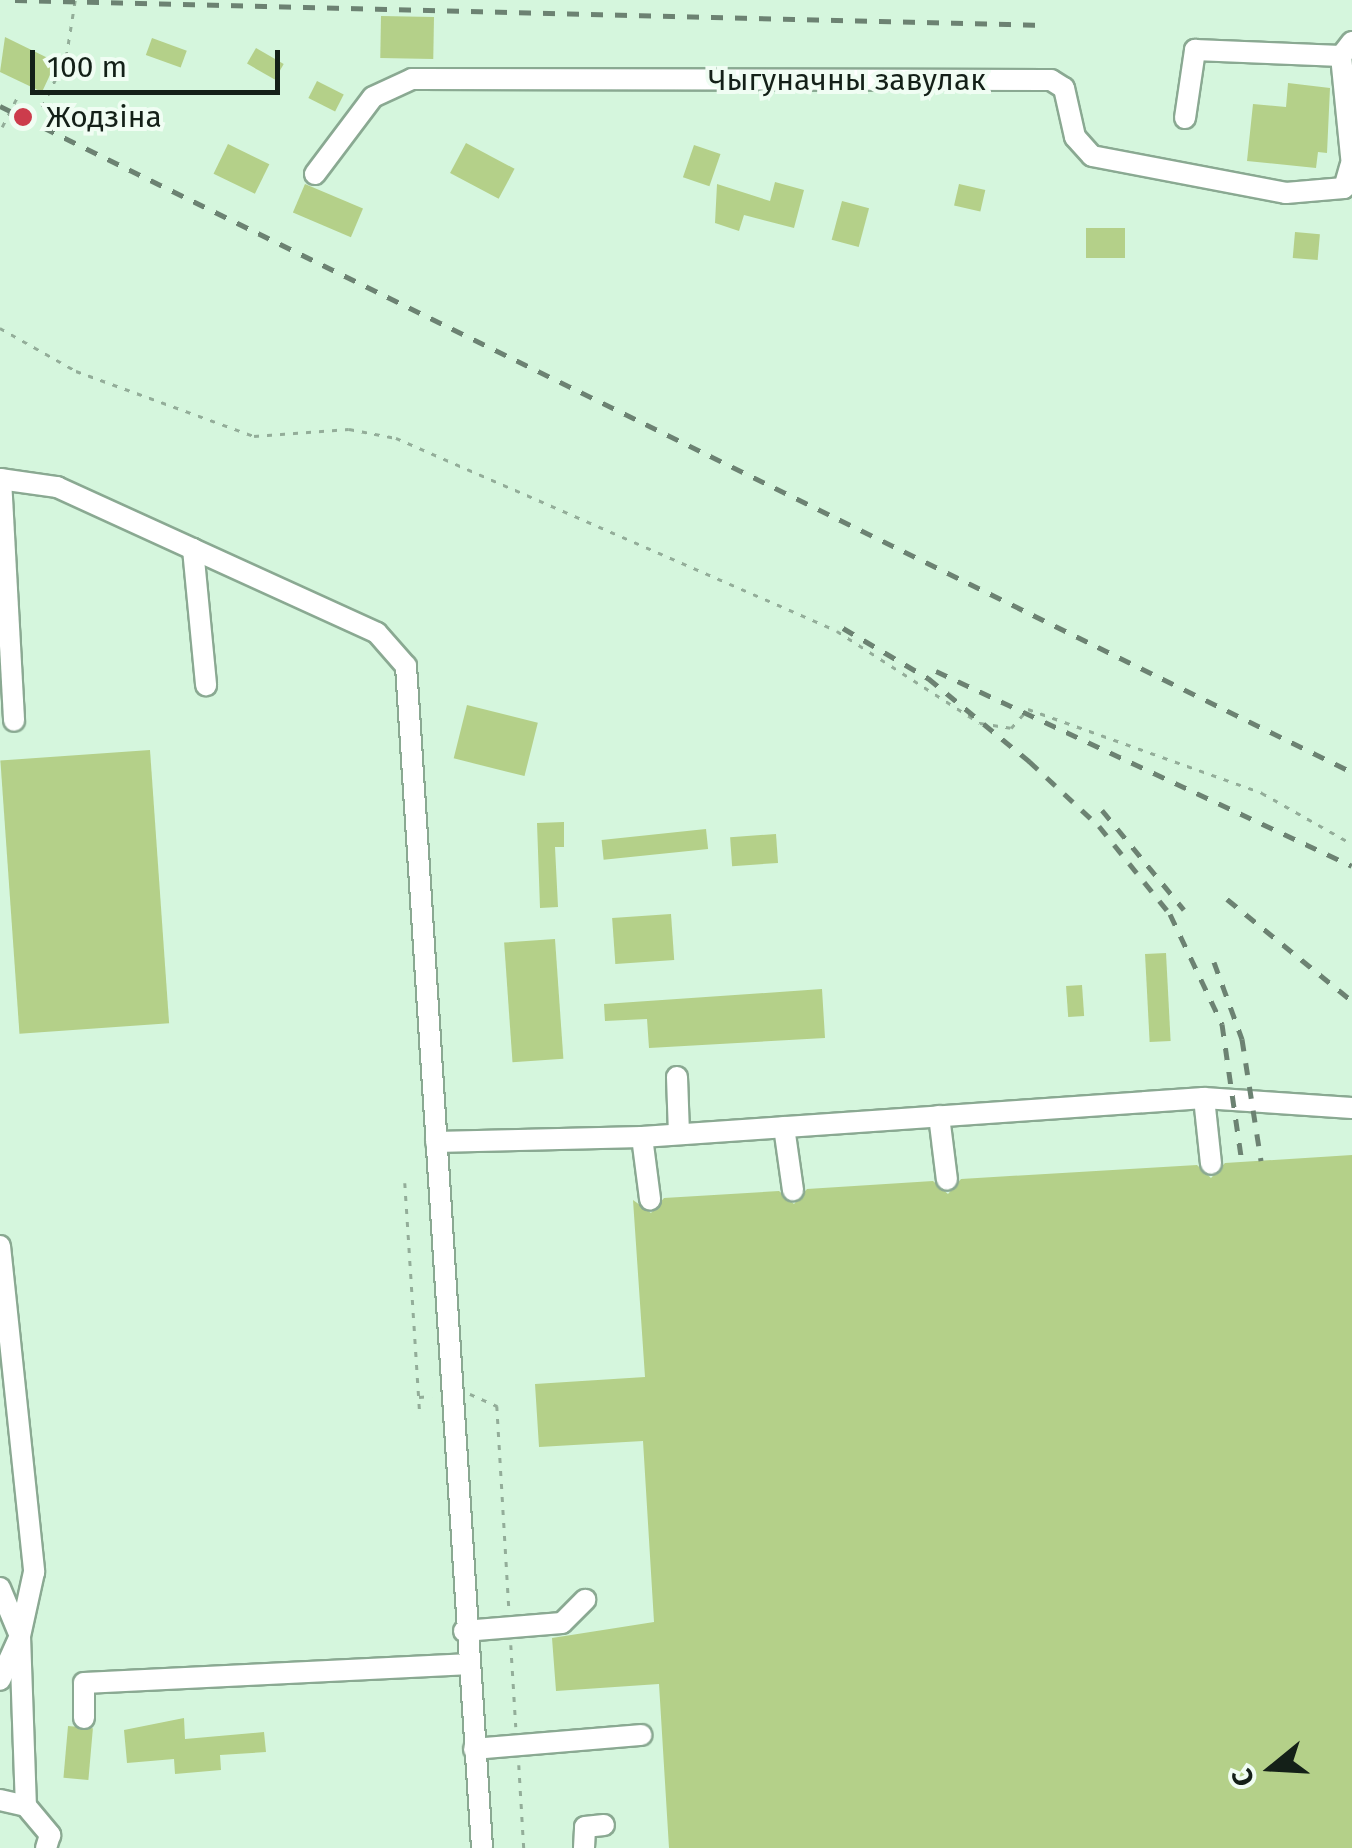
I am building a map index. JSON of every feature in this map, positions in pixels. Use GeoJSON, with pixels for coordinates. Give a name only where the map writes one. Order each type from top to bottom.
{"type":"FeatureCollection","features":[{"type":"Feature","properties":{"kind":"street"},"geometry":{"type":"LineString","coordinates":[[1184,118],[1195,50],[1346,49],[1351,167]]}},
{"type":"Feature","properties":{"kind":"street","name":"Чыгуначны завулак"},"geometry":{"type":"LineString","coordinates":[[315,174],[373,97],[412,79],[1051,80],[1064,88],[1075,137],[1092,156],[1286,192],[1344,188],[1351,167]]}},
{"type":"Feature","properties":{"kind":"street"},"geometry":{"type":"LineString","coordinates":[[14,721],[1,480],[57,487],[377,633],[406,666],[436,1142],[447,1394],[482,1848]]}},
{"type":"Feature","properties":{"kind":"street"},"geometry":{"type":"LineString","coordinates":[[194,549],[206,685]]}},
{"type":"Feature","properties":{"kind":"street"},"geometry":{"type":"LineString","coordinates":[[677,1078],[680,1132]]}},
{"type":"Feature","properties":{"kind":"street"},"geometry":{"type":"LineString","coordinates":[[436,1142],[642,1137],[1204,1098],[1352,1108]]}},
{"type":"Feature","properties":{"kind":"street"},"geometry":{"type":"LineString","coordinates":[[1204,1098],[1211,1164]]}},
{"type":"Feature","properties":{"kind":"street"},"geometry":{"type":"LineString","coordinates":[[940,1116],[948,1180]]}},
{"type":"Feature","properties":{"kind":"street"},"geometry":{"type":"LineString","coordinates":[[784,1127],[793,1190]]}},
{"type":"Feature","properties":{"kind":"street"},"geometry":{"type":"LineString","coordinates":[[642,1137],[650,1199]]}},
{"type":"Feature","properties":{"kind":"street"},"geometry":{"type":"LineString","coordinates":[[0,1246],[34,1572],[20,1636],[0,1680]]}},
{"type":"Feature","properties":{"kind":"street"},"geometry":{"type":"LineString","coordinates":[[0,1588],[20,1636],[26,1806],[50,1836],[46,1848]]}},
{"type":"Feature","properties":{"kind":"street"},"geometry":{"type":"LineString","coordinates":[[464,1631],[562,1623],[586,1600]]}},
{"type":"Feature","properties":{"kind":"street"},"geometry":{"type":"LineString","coordinates":[[84,1718],[84,1684],[466,1664]]}},
{"type":"Feature","properties":{"kind":"street"},"geometry":{"type":"LineString","coordinates":[[474,1749],[641,1735]]}},
{"type":"Feature","properties":{"kind":"street"},"geometry":{"type":"LineString","coordinates":[[0,1800],[26,1806]]}},
{"type":"Feature","properties":{"kind":"street"},"geometry":{"type":"LineString","coordinates":[[584,1848],[584,1827],[604,1824]]}},
{"type":"Feature","properties":{"kind":"path"},"geometry":{"type":"LineString","coordinates":[[42,108],[66,57],[74,0]]}},
{"type":"Feature","properties":{"kind":"path"},"geometry":{"type":"LineString","coordinates":[[2,128],[18,96]]}},
{"type":"Feature","properties":{"kind":"path"},"geometry":{"type":"LineString","coordinates":[[0,328],[76,371],[254,436],[349,430],[396,438],[837,632],[980,722],[1011,728],[1028,710],[1262,792],[1352,844]]}},
{"type":"Feature","properties":{"kind":"path"},"geometry":{"type":"LineString","coordinates":[[404,1183],[420,1416]]}},
{"type":"Feature","properties":{"kind":"path"},"geometry":{"type":"LineString","coordinates":[[419,1397],[480,1394],[497,1406],[524,1848]]}},
{"type":"Feature","properties":{"kind":"building"},"geometry":{"type":"Polygon","coordinates":[[[381,16],[434,17],[433,59],[380,58],[381,16]]]}},
{"type":"Feature","properties":{"kind":"building"},"geometry":{"type":"Polygon","coordinates":[[[5,37],[56,62],[42,92],[0,72],[5,37]]]}},
{"type":"Feature","properties":{"kind":"building"},"geometry":{"type":"Polygon","coordinates":[[[152,38],[187,51],[181,68],[146,55],[152,38]]]}},
{"type":"Feature","properties":{"kind":"building"},"geometry":{"type":"Polygon","coordinates":[[[256,48],[284,64],[275,80],[247,64],[256,48]]]}},
{"type":"Feature","properties":{"kind":"building"},"geometry":{"type":"Polygon","coordinates":[[[317,81],[344,95],[335,112],[308,98],[317,81]]]}},
{"type":"Feature","properties":{"kind":"building"},"geometry":{"type":"Polygon","coordinates":[[[1288,83],[1330,88],[1327,153],[1318,152],[1316,168],[1247,161],[1253,104],[1286,107],[1288,83]]]}},
{"type":"Feature","properties":{"kind":"building"},"geometry":{"type":"Polygon","coordinates":[[[466,143],[515,169],[499,199],[450,173],[466,143]]]}},
{"type":"Feature","properties":{"kind":"building"},"geometry":{"type":"Polygon","coordinates":[[[228,144],[269,164],[255,194],[214,174],[228,144]]]}},
{"type":"Feature","properties":{"kind":"building"},"geometry":{"type":"Polygon","coordinates":[[[694,145],[720,154],[709,186],[683,177],[694,145]]]}},
{"type":"Feature","properties":{"kind":"building"},"geometry":{"type":"Polygon","coordinates":[[[775,182],[804,190],[794,228],[744,215],[739,231],[715,223],[717,184],[770,201],[775,182]]]}},
{"type":"Feature","properties":{"kind":"building"},"geometry":{"type":"Polygon","coordinates":[[[305,184],[363,209],[351,237],[293,213],[305,184]]]}},
{"type":"Feature","properties":{"kind":"building"},"geometry":{"type":"Polygon","coordinates":[[[959,184],[985,190],[980,212],[954,205],[959,184]]]}},
{"type":"Feature","properties":{"kind":"building"},"geometry":{"type":"Polygon","coordinates":[[[842,201],[869,208],[859,247],[832,240],[842,201]]]}},
{"type":"Feature","properties":{"kind":"building"},"geometry":{"type":"Polygon","coordinates":[[[1086,228],[1125,228],[1125,258],[1086,258],[1086,228]]]}},
{"type":"Feature","properties":{"kind":"building"},"geometry":{"type":"Polygon","coordinates":[[[1295,232],[1320,234],[1318,260],[1293,258],[1295,232]]]}},
{"type":"Feature","properties":{"kind":"building"},"geometry":{"type":"Polygon","coordinates":[[[467,705],[538,723],[525,776],[454,758],[467,705]]]}},
{"type":"Feature","properties":{"kind":"building"},"geometry":{"type":"Polygon","coordinates":[[[150,750],[169,1023],[19,1034],[0,760],[150,750]]]}},
{"type":"Feature","properties":{"kind":"building"},"geometry":{"type":"Polygon","coordinates":[[[564,822],[564,847],[555,847],[558,907],[540,908],[537,823],[564,822]]]}},
{"type":"Feature","properties":{"kind":"building"},"geometry":{"type":"Polygon","coordinates":[[[706,829],[708,849],[604,860],[602,840],[706,829]]]}},
{"type":"Feature","properties":{"kind":"building"},"geometry":{"type":"Polygon","coordinates":[[[776,834],[778,863],[732,866],[730,837],[776,834]]]}},
{"type":"Feature","properties":{"kind":"building"},"geometry":{"type":"Polygon","coordinates":[[[671,914],[674,960],[615,964],[612,918],[671,914]]]}},
{"type":"Feature","properties":{"kind":"building"},"geometry":{"type":"Polygon","coordinates":[[[555,939],[563,1059],[512,1062],[504,943],[555,939]]]}},
{"type":"Feature","properties":{"kind":"building"},"geometry":{"type":"Polygon","coordinates":[[[1166,953],[1171,1041],[1150,1042],[1145,954],[1166,953]]]}},
{"type":"Feature","properties":{"kind":"building"},"geometry":{"type":"Polygon","coordinates":[[[1082,985],[1084,1016],[1068,1017],[1066,986],[1082,985]]]}},
{"type":"Feature","properties":{"kind":"building"},"geometry":{"type":"Polygon","coordinates":[[[822,989],[825,1038],[649,1048],[647,1019],[605,1021],[604,1004],[822,989]]]}},
{"type":"Feature","properties":{"kind":"building"},"geometry":{"type":"Polygon","coordinates":[[[1352,1155],[1352,1848],[669,1848],[659,1684],[556,1691],[552,1638],[654,1622],[643,1441],[539,1447],[535,1384],[645,1377],[633,1200],[651,1213],[664,1198],[779,1191],[794,1204],[807,1189],[933,1181],[948,1194],[961,1179],[1197,1165],[1211,1178],[1225,1163],[1352,1155]]]}},
{"type":"Feature","properties":{"kind":"building"},"geometry":{"type":"Polygon","coordinates":[[[184,1718],[185,1739],[264,1732],[266,1752],[220,1755],[221,1770],[175,1774],[174,1759],[127,1763],[124,1730],[184,1718]]]}},
{"type":"Feature","properties":{"kind":"building"},"geometry":{"type":"Polygon","coordinates":[[[68,1726],[93,1728],[88,1780],[63,1778],[68,1726]]]}},
{"type":"Feature","properties":{"kind":"railway"},"geometry":{"type":"LineString","coordinates":[[15,0],[1043,25]]}},
{"type":"Feature","properties":{"kind":"railway"},"geometry":{"type":"LineString","coordinates":[[0,106],[1352,772]]}},
{"type":"Feature","properties":{"kind":"railway"},"geometry":{"type":"LineString","coordinates":[[843,628],[928,678],[1029,761],[1099,826],[1170,914],[1222,1024],[1242,1162]]}},
{"type":"Feature","properties":{"kind":"railway"},"geometry":{"type":"LineString","coordinates":[[936,671],[1352,866]]}},
{"type":"Feature","properties":{"kind":"railway"},"geometry":{"type":"LineString","coordinates":[[1102,810],[1184,910]]}},
{"type":"Feature","properties":{"kind":"railway"},"geometry":{"type":"LineString","coordinates":[[1227,899],[1352,1001]]}},
{"type":"Feature","properties":{"kind":"railway"},"geometry":{"type":"LineString","coordinates":[[1214,962],[1242,1039],[1261,1161]]}},
{"type":"Feature","properties":{"kind":"place","name":"Жодзіна"},"geometry":{"type":"Point","coordinates":[23,117]}}]}
